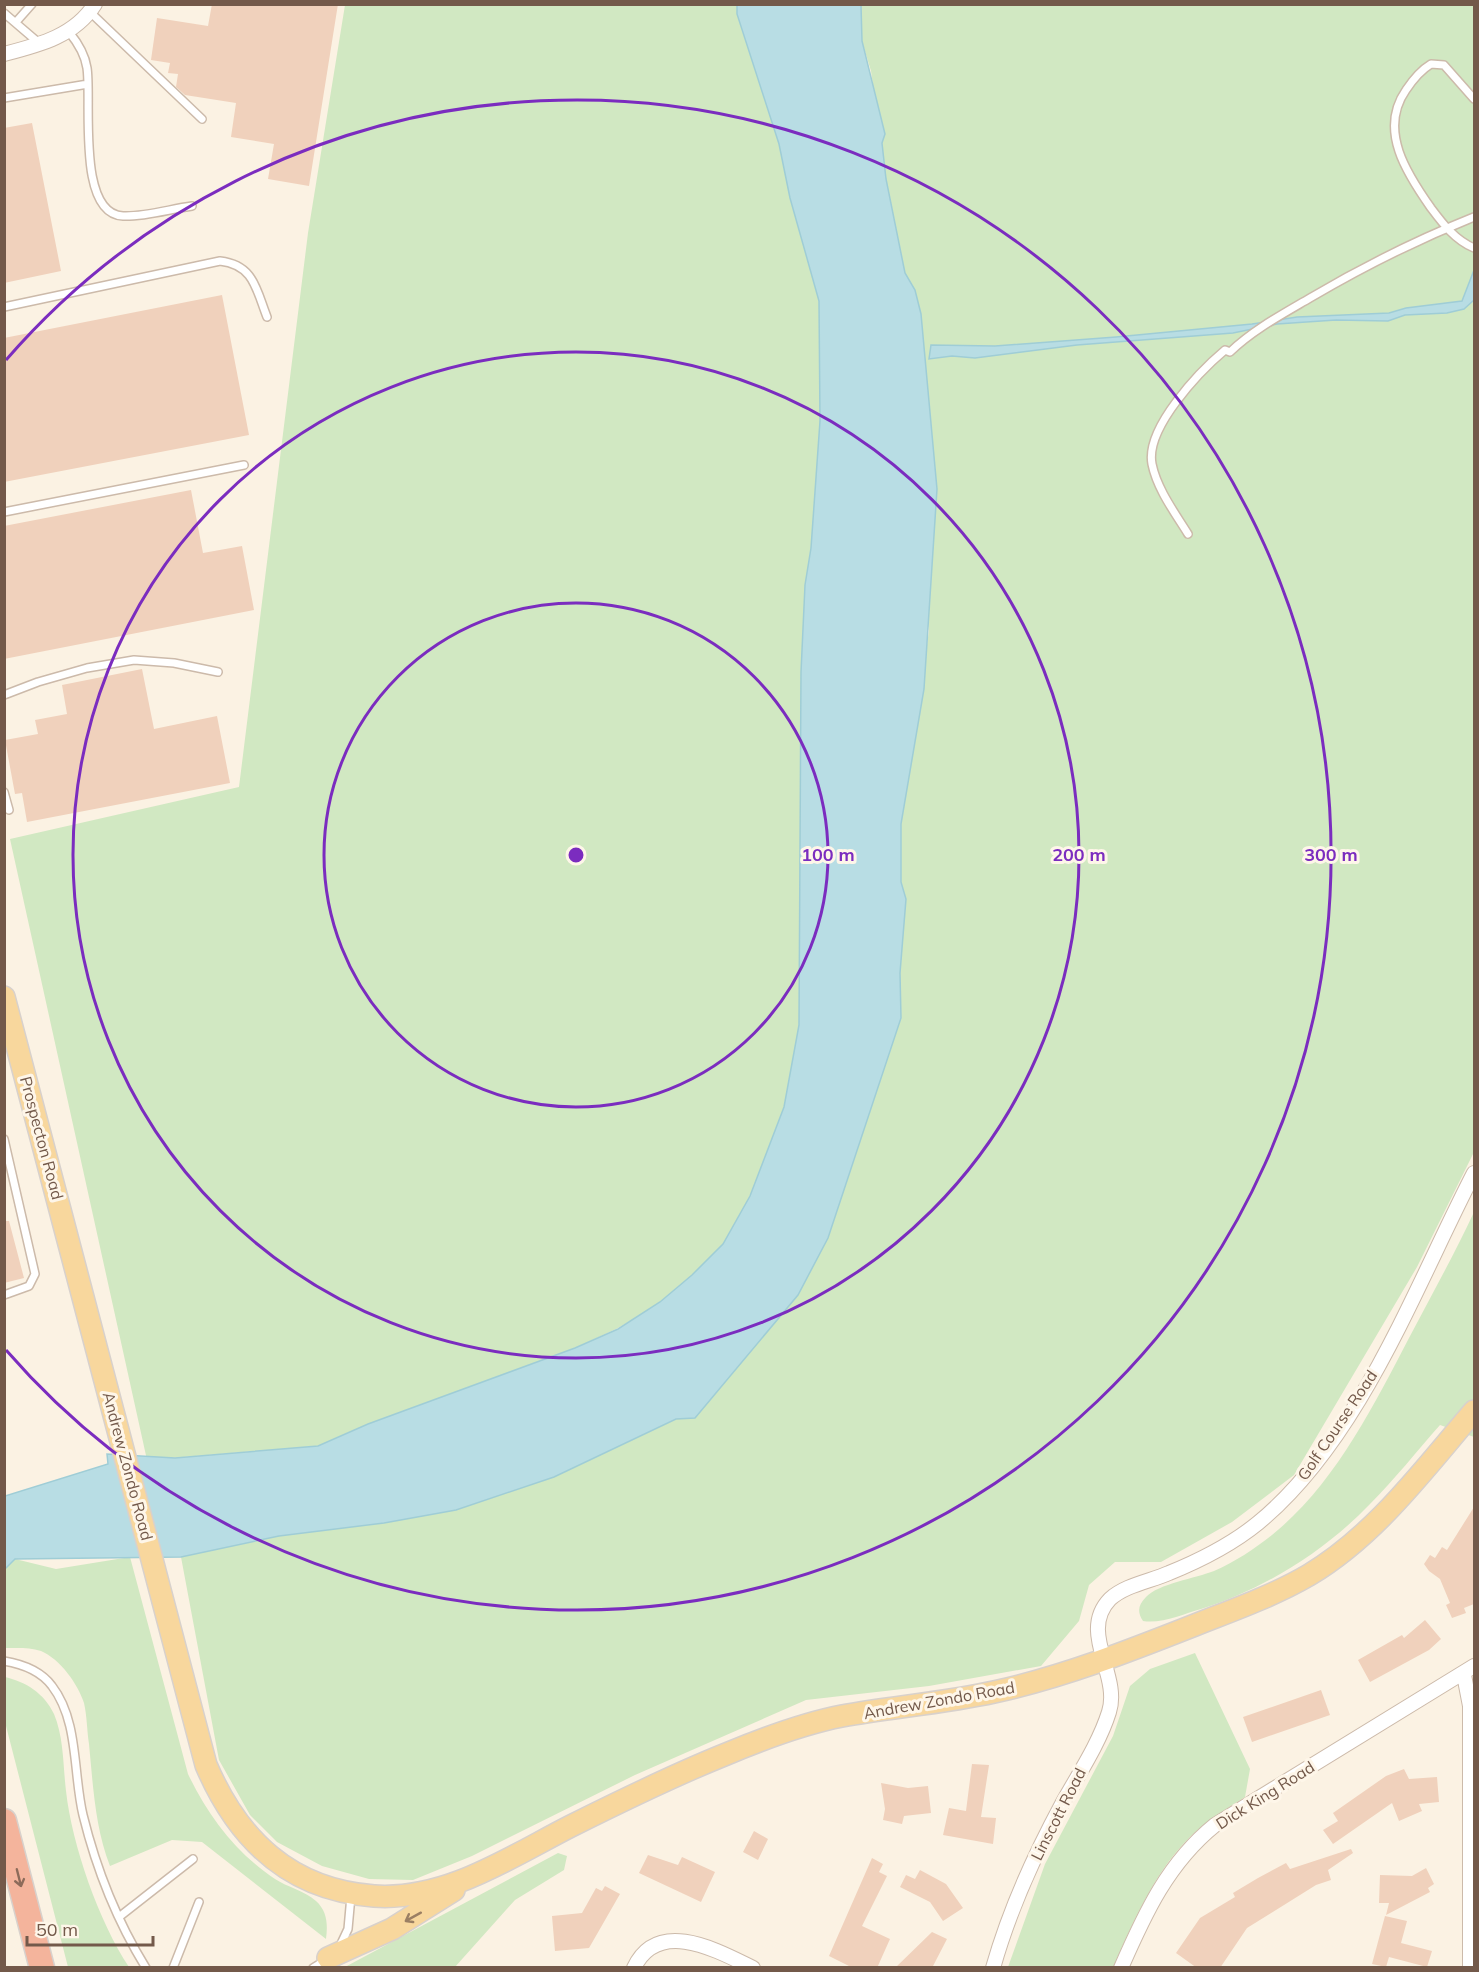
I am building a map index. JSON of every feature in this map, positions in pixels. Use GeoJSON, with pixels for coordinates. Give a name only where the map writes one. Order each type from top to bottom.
{"type":"FeatureCollection","features":[{"type":"Feature","properties":{"kind":"highway"},"geometry":{"type":"LineString","coordinates":[[4,1821],[42,1968]]}},
{"type":"Feature","properties":{"kind":"main road","name":"Prospecton Road"},"geometry":{"type":"LineString","coordinates":[[5,1004],[79,1279]]}},
{"type":"Feature","properties":{"kind":"main road","name":"Andrew Zondo Road"},"geometry":{"type":"LineString","coordinates":[[79,1279],[206,1765],[233,1818],[249,1838],[273,1860],[303,1877],[351,1894],[405,1896],[460,1882],[630,1798],[721,1756],[778,1733],[840,1716],[990,1693],[1104,1661],[1280,1590],[1310,1574],[1381,1518],[1474,1411]]}},
{"type":"Feature","properties":{"kind":"main road"},"geometry":{"type":"LineString","coordinates":[[320,1963],[364,1943],[421,1912],[443,1899],[460,1882]]}},
{"type":"Feature","properties":{"kind":"street"},"geometry":{"type":"LineString","coordinates":[[4,54],[41,45],[69,32],[93,8]]}},
{"type":"Feature","properties":{"kind":"street","name":"Golf Course Road"},"geometry":{"type":"LineString","coordinates":[[1104,1661],[1097,1634],[1101,1614],[1111,1598],[1138,1584],[1206,1557],[1237,1540],[1268,1515],[1304,1478],[1338,1430],[1383,1358],[1474,1173]]}},
{"type":"Feature","properties":{"kind":"street","name":"Linscott Road"},"geometry":{"type":"LineString","coordinates":[[993,1968],[1020,1891],[1109,1712],[1110,1686],[1104,1661]]}},
{"type":"Feature","properties":{"kind":"street","name":"Dick King Road"},"geometry":{"type":"LineString","coordinates":[[1121,1968],[1158,1889],[1196,1841],[1215,1825],[1469,1670],[1470,1968]]}},
{"type":"Feature","properties":{"kind":"street"},"geometry":{"type":"LineString","coordinates":[[634,1968],[648,1948],[680,1940],[698,1943],[753,1968]]}},
{"type":"Feature","properties":{"kind":"lane"},"geometry":{"type":"LineString","coordinates":[[16,22],[32,4]]}},
{"type":"Feature","properties":{"kind":"lane"},"geometry":{"type":"LineString","coordinates":[[93,8],[202,119]]}},
{"type":"Feature","properties":{"kind":"lane"},"geometry":{"type":"LineString","coordinates":[[4,13],[41,45]]}},
{"type":"Feature","properties":{"kind":"lane"},"geometry":{"type":"LineString","coordinates":[[69,32],[82,49],[87,69],[90,168],[96,193],[105,208],[121,216],[192,206]]}},
{"type":"Feature","properties":{"kind":"lane"},"geometry":{"type":"LineString","coordinates":[[1474,99],[1444,65],[1436,63],[1427,66],[1410,83],[1400,99],[1394,118],[1394,135],[1413,183],[1446,228],[1465,244],[1474,248]]}},
{"type":"Feature","properties":{"kind":"lane"},"geometry":{"type":"LineString","coordinates":[[4,98],[88,84]]}},
{"type":"Feature","properties":{"kind":"lane"},"geometry":{"type":"LineString","coordinates":[[1188,534],[1160,486],[1151,462],[1154,443],[1162,425],[1192,382],[1225,350],[1230,352],[1248,335],[1370,263],[1474,216]]}},
{"type":"Feature","properties":{"kind":"lane"},"geometry":{"type":"LineString","coordinates":[[4,307],[220,261],[232,262],[249,272],[267,317]]}},
{"type":"Feature","properties":{"kind":"lane"},"geometry":{"type":"LineString","coordinates":[[4,512],[244,465]]}},
{"type":"Feature","properties":{"kind":"lane"},"geometry":{"type":"LineString","coordinates":[[4,695],[38,682],[87,668],[134,660],[174,663],[218,672]]}},
{"type":"Feature","properties":{"kind":"lane"},"geometry":{"type":"LineString","coordinates":[[4,792],[9,810]]}},
{"type":"Feature","properties":{"kind":"lane"},"geometry":{"type":"LineString","coordinates":[[4,1139],[35,1274],[29,1286],[4,1295]]}},
{"type":"Feature","properties":{"kind":"lane"},"geometry":{"type":"LineString","coordinates":[[4,1661],[35,1671],[44,1678],[52,1685],[66,1713],[83,1813],[99,1869],[119,1917],[146,1968]]}},
{"type":"Feature","properties":{"kind":"lane"},"geometry":{"type":"LineString","coordinates":[[119,1917],[193,1859]]}},
{"type":"Feature","properties":{"kind":"lane"},"geometry":{"type":"LineString","coordinates":[[320,1963],[342,1944],[348,1929],[351,1894]]}},
{"type":"Feature","properties":{"kind":"lane"},"geometry":{"type":"LineString","coordinates":[[173,1968],[199,1902]]}},
{"type":"Feature","properties":{"kind":"green space"},"geometry":{"type":"Polygon","coordinates":[[[345,5],[737,5],[737,14],[781,148],[829,319],[813,840],[797,1079],[769,1164],[723,1244],[670,1298],[616,1329],[575,1348],[368,1424],[318,1446],[147,1460],[10,839],[239,787],[308,233],[345,5]]]}},
{"type":"Feature","properties":{"kind":"green space"},"geometry":{"type":"Polygon","coordinates":[[[856,5],[1474,5],[1474,1152],[1417,1267],[1294,1475],[1232,1522],[1161,1562],[1115,1562],[1089,1585],[1079,1621],[1041,1666],[929,1686],[806,1700],[635,1775],[472,1856],[413,1880],[369,1879],[322,1866],[277,1842],[250,1815],[219,1760],[181,1557],[279,1536],[384,1523],[456,1510],[554,1477],[687,1414],[901,925],[901,824],[929,631],[886,179],[871,71],[861,38],[856,5]]]}},
{"type":"Feature","properties":{"kind":"green space"},"geometry":{"type":"Polygon","coordinates":[[[1474,1212],[1474,1437],[1440,1425],[1370,1504],[1333,1538],[1292,1567],[1224,1601],[1172,1618],[1143,1621],[1139,1612],[1140,1606],[1152,1592],[1214,1571],[1237,1559],[1272,1535],[1314,1493],[1350,1444],[1381,1391],[1474,1212]]]}},
{"type":"Feature","properties":{"kind":"green space"},"geometry":{"type":"Polygon","coordinates":[[[130,1557],[188,1774],[196,1790],[214,1819],[248,1858],[275,1879],[307,1894],[320,1905],[326,1918],[326,1939],[202,1842],[172,1840],[110,1866],[101,1837],[93,1791],[84,1703],[67,1673],[48,1655],[32,1649],[5,1648],[5,1569],[15,1559],[56,1569],[130,1557]]]}},
{"type":"Feature","properties":{"kind":"green space"},"geometry":{"type":"Polygon","coordinates":[[[1195,1653],[1250,1769],[1245,1797],[1207,1822],[1175,1853],[1151,1889],[1113,1967],[1008,1967],[1045,1864],[1113,1736],[1130,1686],[1150,1669],[1195,1653]]]}},
{"type":"Feature","properties":{"kind":"green space"},"geometry":{"type":"Polygon","coordinates":[[[5,1677],[20,1682],[40,1694],[54,1714],[61,1742],[69,1812],[81,1859],[97,1906],[129,1967],[68,1967],[5,1722],[5,1677]]]}},
{"type":"Feature","properties":{"kind":"green space"},"geometry":{"type":"Polygon","coordinates":[[[558,1853],[567,1856],[564,1870],[515,1900],[455,1967],[345,1967],[558,1853]]]}},
{"type":"Feature","properties":{"kind":"water"},"geometry":{"type":"Polygon","coordinates":[[[737,5],[861,5],[862,41],[885,134],[882,143],[886,179],[905,273],[915,290],[921,314],[937,489],[924,689],[901,824],[901,882],[906,899],[900,973],[901,1018],[828,1238],[798,1295],[695,1418],[676,1419],[554,1477],[456,1510],[384,1523],[279,1536],[181,1557],[15,1559],[5,1569],[5,1496],[108,1464],[107,1454],[175,1458],[318,1446],[368,1424],[575,1348],[618,1329],[660,1302],[692,1275],[723,1244],[750,1196],[784,1107],[799,1025],[801,672],[805,585],[811,548],[820,421],[819,301],[790,198],[779,144],[737,14],[737,5]]]}},
{"type":"Feature","properties":{"kind":"water"},"geometry":{"type":"Polygon","coordinates":[[[1474,270],[1474,300],[1464,309],[1447,313],[1405,315],[1388,321],[1336,320],[1277,324],[1233,333],[1077,345],[975,358],[952,356],[929,359],[931,345],[995,346],[1252,324],[1297,317],[1389,313],[1406,308],[1462,301],[1474,270]]]}},
{"type":"Feature","properties":{"kind":"building"},"geometry":{"type":"Polygon","coordinates":[[[212,4],[338,4],[309,186],[268,179],[274,144],[231,137],[236,103],[185,95],[176,87],[178,74],[168,73],[170,63],[151,60],[157,18],[208,26],[212,4]]]}},
{"type":"Feature","properties":{"kind":"building"},"geometry":{"type":"Polygon","coordinates":[[[32,123],[61,271],[4,283],[4,128],[32,123]]]}},
{"type":"Feature","properties":{"kind":"building"},"geometry":{"type":"Polygon","coordinates":[[[222,295],[249,435],[4,482],[4,338],[222,295]]]}},
{"type":"Feature","properties":{"kind":"building"},"geometry":{"type":"Polygon","coordinates":[[[191,490],[203,553],[242,546],[254,610],[4,659],[4,526],[191,490]]]}},
{"type":"Feature","properties":{"kind":"building"},"geometry":{"type":"Polygon","coordinates":[[[142,669],[154,729],[217,716],[230,783],[27,822],[22,793],[15,794],[5,740],[38,734],[35,720],[67,714],[62,685],[142,669]]]}},
{"type":"Feature","properties":{"kind":"building"},"geometry":{"type":"Polygon","coordinates":[[[4,1221],[9,1221],[24,1278],[4,1283],[4,1221]]]}},
{"type":"Feature","properties":{"kind":"building"},"geometry":{"type":"Polygon","coordinates":[[[1474,1507],[1474,1604],[1464,1608],[1466,1613],[1452,1618],[1446,1605],[1450,1603],[1440,1579],[1424,1564],[1430,1555],[1435,1558],[1442,1547],[1447,1550],[1474,1507]]]}},
{"type":"Feature","properties":{"kind":"building"},"geometry":{"type":"Polygon","coordinates":[[[1425,1620],[1441,1639],[1429,1650],[1370,1682],[1358,1660],[1402,1635],[1404,1638],[1425,1620]]]}},
{"type":"Feature","properties":{"kind":"building"},"geometry":{"type":"Polygon","coordinates":[[[1321,1690],[1330,1715],[1252,1742],[1243,1717],[1321,1690]]]}},
{"type":"Feature","properties":{"kind":"building"},"geometry":{"type":"Polygon","coordinates":[[[972,1764],[989,1765],[981,1817],[996,1818],[993,1844],[943,1835],[949,1808],[966,1811],[972,1764]]]}},
{"type":"Feature","properties":{"kind":"building"},"geometry":{"type":"Polygon","coordinates":[[[1404,1769],[1409,1779],[1437,1777],[1439,1802],[1419,1804],[1422,1811],[1399,1821],[1392,1803],[1333,1844],[1323,1830],[1338,1821],[1333,1813],[1386,1776],[1404,1769]]]}},
{"type":"Feature","properties":{"kind":"building"},"geometry":{"type":"Polygon","coordinates":[[[881,1783],[908,1788],[928,1786],[931,1813],[904,1816],[902,1824],[883,1820],[885,1809],[881,1783]]]}},
{"type":"Feature","properties":{"kind":"building"},"geometry":{"type":"Polygon","coordinates":[[[754,1831],[768,1839],[758,1860],[743,1852],[754,1831]]]}},
{"type":"Feature","properties":{"kind":"building"},"geometry":{"type":"Polygon","coordinates":[[[1351,1849],[1353,1853],[1328,1870],[1331,1880],[1316,1885],[1247,1928],[1220,1968],[1197,1968],[1176,1953],[1200,1918],[1235,1897],[1233,1893],[1258,1878],[1286,1863],[1290,1869],[1351,1849]]]}},
{"type":"Feature","properties":{"kind":"building"},"geometry":{"type":"Polygon","coordinates":[[[648,1855],[678,1865],[682,1857],[715,1872],[701,1902],[639,1873],[648,1855]]]}},
{"type":"Feature","properties":{"kind":"building"},"geometry":{"type":"Polygon","coordinates":[[[872,1858],[883,1864],[879,1872],[887,1876],[862,1926],[890,1939],[877,1968],[853,1968],[829,1956],[872,1858]]]}},
{"type":"Feature","properties":{"kind":"building"},"geometry":{"type":"Polygon","coordinates":[[[1426,1868],[1434,1884],[1428,1888],[1430,1892],[1386,1915],[1389,1903],[1379,1903],[1380,1875],[1412,1876],[1426,1868]]]}},
{"type":"Feature","properties":{"kind":"building"},"geometry":{"type":"Polygon","coordinates":[[[920,1870],[946,1884],[963,1908],[943,1921],[930,1902],[900,1887],[906,1875],[915,1879],[920,1870]]]}},
{"type":"Feature","properties":{"kind":"building"},"geometry":{"type":"Polygon","coordinates":[[[605,1886],[620,1894],[589,1948],[555,1951],[552,1916],[582,1913],[596,1888],[602,1891],[605,1886]]]}},
{"type":"Feature","properties":{"kind":"building"},"geometry":{"type":"Polygon","coordinates":[[[1385,1916],[1407,1921],[1401,1943],[1432,1951],[1427,1967],[1389,1957],[1386,1967],[1372,1964],[1385,1916]]]}},
{"type":"Feature","properties":{"kind":"building"},"geometry":{"type":"Polygon","coordinates":[[[932,1932],[947,1939],[932,1968],[895,1968],[932,1932]]]}}]}
